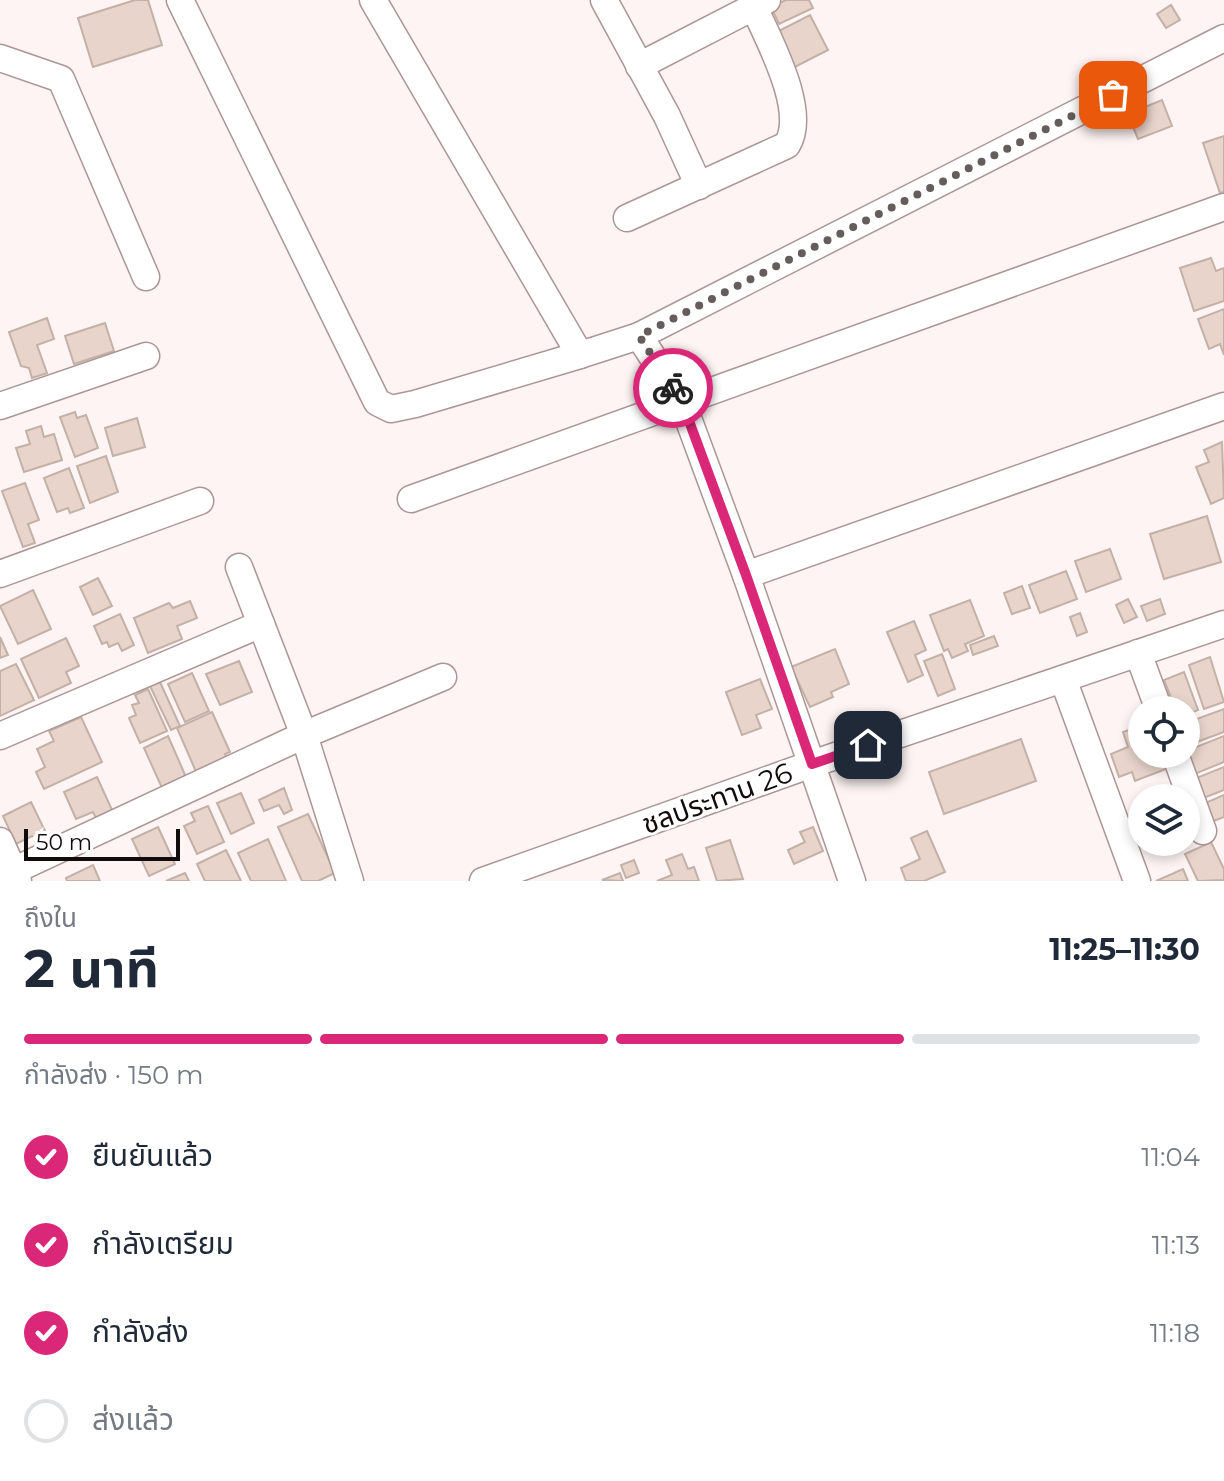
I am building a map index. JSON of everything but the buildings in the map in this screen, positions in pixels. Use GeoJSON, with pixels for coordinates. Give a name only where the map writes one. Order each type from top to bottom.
{"type":"FeatureCollection","features":[{"type":"Feature","properties":{"kind":"street"},"geometry":{"type":"LineString","coordinates":[[180,0],[377,402],[391,409],[639,336],[1224,38]]}},
{"type":"Feature","properties":{"kind":"street"},"geometry":{"type":"LineString","coordinates":[[373,0],[580,355]]}},
{"type":"Feature","properties":{"kind":"street"},"geometry":{"type":"LineString","coordinates":[[604,0],[667,116],[699,186]]}},
{"type":"Feature","properties":{"kind":"street"},"geometry":{"type":"LineString","coordinates":[[627,218],[787,145],[793,136],[786,79],[761,4],[639,66]]}},
{"type":"Feature","properties":{"kind":"street"},"geometry":{"type":"LineString","coordinates":[[0,58],[61,79],[146,277]]}},
{"type":"Feature","properties":{"kind":"street"},"geometry":{"type":"LineString","coordinates":[[411,499],[1224,207]]}},
{"type":"Feature","properties":{"kind":"street"},"geometry":{"type":"LineString","coordinates":[[639,336],[682,402],[746,575],[852,881]]}},
{"type":"Feature","properties":{"kind":"street"},"geometry":{"type":"LineString","coordinates":[[0,406],[146,356]]}},
{"type":"Feature","properties":{"kind":"street"},"geometry":{"type":"LineString","coordinates":[[746,575],[1224,406]]}},
{"type":"Feature","properties":{"kind":"street"},"geometry":{"type":"LineString","coordinates":[[0,574],[200,501]]}},
{"type":"Feature","properties":{"kind":"street"},"geometry":{"type":"LineString","coordinates":[[239,567],[304,735],[350,881]]}},
{"type":"Feature","properties":{"kind":"street"},"geometry":{"type":"LineString","coordinates":[[0,736],[261,624]]}},
{"type":"Feature","properties":{"kind":"street","name":"ชลประทาน 26"},"geometry":{"type":"LineString","coordinates":[[483,881],[812,764],[1224,624]]}},
{"type":"Feature","properties":{"kind":"street"},"geometry":{"type":"LineString","coordinates":[[1138,653],[1154,696]]}},
{"type":"Feature","properties":{"kind":"street"},"geometry":{"type":"LineString","coordinates":[[0,841],[11,876],[304,735],[443,677]]}},
{"type":"Feature","properties":{"kind":"street"},"geometry":{"type":"LineString","coordinates":[[1063,679],[1137,881]]}},
{"type":"Feature","properties":{"kind":"street"},"geometry":{"type":"LineString","coordinates":[[1180,768],[1203,831]]}},
{"type":"Feature","properties":{"kind":"way so far"},"geometry":{"type":"LineString","coordinates":[[673,388],[639,336],[1113,95]]}},
{"type":"Feature","properties":{"kind":"route"},"geometry":{"type":"LineString","coordinates":[[673,388],[682,402],[746,575],[812,764],[868,745]]}}]}
